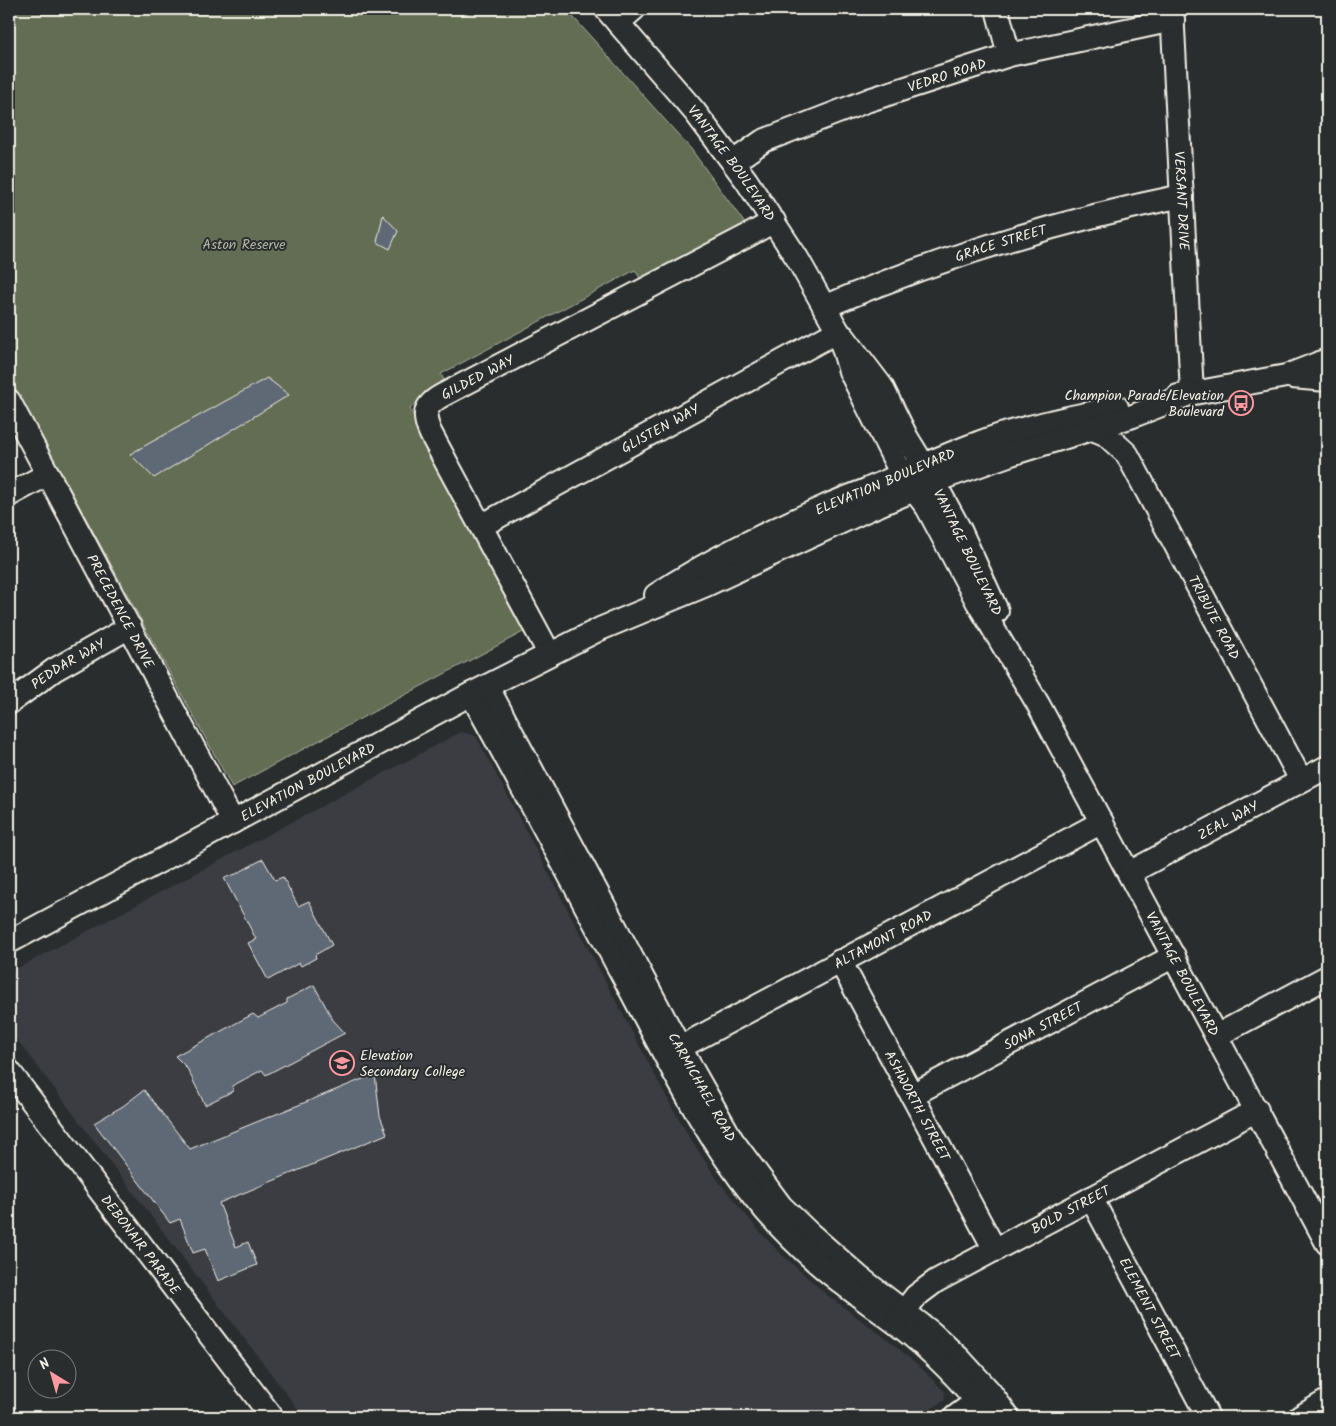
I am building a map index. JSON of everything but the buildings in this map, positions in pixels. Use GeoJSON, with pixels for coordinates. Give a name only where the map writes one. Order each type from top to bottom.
{"type":"FeatureCollection","features":[{"type":"Feature","properties":{"kind":"street"},"geometry":{"type":"LineString","coordinates":[[997,9],[1009,55]]}},
{"type":"Feature","properties":{"kind":"street","name":"VANTAGE BOULEVARD"},"geometry":{"type":"LineString","coordinates":[[620,13],[733,162],[774,221],[838,331],[854,379],[908,483],[927,507],[978,603],[1038,704],[1327,1243]]}},
{"type":"Feature","properties":{"kind":"street","name":"VEDRO ROAD"},"geometry":{"type":"LineString","coordinates":[[733,162],[756,145],[776,135],[869,100],[1009,55],[1172,15]]}},
{"type":"Feature","properties":{"kind":"street","name":"VERSANT DRIVE"},"geometry":{"type":"LineString","coordinates":[[1172,15],[1192,393]]}},
{"type":"Feature","properties":{"kind":"street","name":"GRACE STREET"},"geometry":{"type":"LineString","coordinates":[[824,307],[865,289],[982,248],[1070,222],[1182,196]]}},
{"type":"Feature","properties":{"kind":"street","name":"GILDED WAY"},"geometry":{"type":"LineString","coordinates":[[549,653],[428,427],[425,418],[426,412],[431,404],[451,390],[774,221]]}},
{"type":"Feature","properties":{"kind":"street","name":"VANTAGE BOULEVARD"},"geometry":{"type":"LineString","coordinates":[[838,331],[848,340],[882,387],[907,438],[929,473],[968,548],[1038,704]]}},
{"type":"Feature","properties":{"kind":"street","name":"GLISTEN WAY"},"geometry":{"type":"LineString","coordinates":[[481,526],[838,331]]}},
{"type":"Feature","properties":{"kind":"street","name":"ELEVATION BOULEVARD"},"geometry":{"type":"LineString","coordinates":[[11,940],[549,653],[600,629],[697,569],[754,539],[826,506],[908,483],[929,473],[978,443],[1007,434],[1143,401],[1286,376],[1327,360]]}},
{"type":"Feature","properties":{"kind":"street","name":"ELEVATION BOULEVARD"},"geometry":{"type":"LineString","coordinates":[[1286,376],[1327,380]]}},
{"type":"Feature","properties":{"kind":"street","name":"ELEVATION BOULEVARD"},"geometry":{"type":"LineString","coordinates":[[929,473],[966,469],[1133,416],[1192,393]]}},
{"type":"Feature","properties":{"kind":"street","name":"PRECEDENCE DRIVE"},"geometry":{"type":"LineString","coordinates":[[9,400],[233,822]]}},
{"type":"Feature","properties":{"kind":"street"},"geometry":{"type":"LineString","coordinates":[[1127,454],[1126,426],[1133,416]]}},
{"type":"Feature","properties":{"kind":"street"},"geometry":{"type":"LineString","coordinates":[[1093,429],[1105,434],[1127,454]]}},
{"type":"Feature","properties":{"kind":"street","name":"TRIBUTE ROAD"},"geometry":{"type":"LineString","coordinates":[[1127,454],[1301,780]]}},
{"type":"Feature","properties":{"kind":"street"},"geometry":{"type":"LineString","coordinates":[[9,495],[48,474]]}},
{"type":"Feature","properties":{"kind":"street","name":"PEDDAR WAY"},"geometry":{"type":"LineString","coordinates":[[9,703],[60,667],[130,627]]}},
{"type":"Feature","properties":{"kind":"street","name":"CARMICHAEL ROAD"},"geometry":{"type":"LineString","coordinates":[[479,690],[672,1052],[711,1137],[756,1199],[783,1230],[821,1266],[900,1317],[958,1379],[985,1404],[1008,1417]]}},
{"type":"Feature","properties":{"kind":"street","name":"ZEAL WAY"},"geometry":{"type":"LineString","coordinates":[[1129,873],[1327,767]]}},
{"type":"Feature","properties":{"kind":"street","name":"ALTAMONT ROAD"},"geometry":{"type":"LineString","coordinates":[[672,1052],[1102,822]]}},
{"type":"Feature","properties":{"kind":"street","name":"SONA STREET"},"geometry":{"type":"LineString","coordinates":[[912,1095],[1174,956]]}},
{"type":"Feature","properties":{"kind":"street","name":"ASHWORTH STREET"},"geometry":{"type":"LineString","coordinates":[[840,961],[995,1250]]}},
{"type":"Feature","properties":{"kind":"street"},"geometry":{"type":"LineString","coordinates":[[1216,1036],[1327,976]]}},
{"type":"Feature","properties":{"kind":"street","name":"DEBONAIR PARADE"},"geometry":{"type":"LineString","coordinates":[[9,1071],[265,1415]]}},
{"type":"Feature","properties":{"kind":"street","name":"BOLD STREET"},"geometry":{"type":"LineString","coordinates":[[900,1317],[922,1290],[1257,1110]]}},
{"type":"Feature","properties":{"kind":"street","name":"ELEMENT STREET"},"geometry":{"type":"LineString","coordinates":[[1092,1198],[1208,1417]]}},
{"type":"Feature","properties":{"kind":"street"},"geometry":{"type":"LineString","coordinates":[[1300,1417],[1327,1401]]}},
{"type":"Feature","properties":{"kind":"street"},"geometry":{"type":"LineString","coordinates":[[955,1417],[985,1404]]}},
{"type":"Feature","properties":{"kind":"shaded area","name":"Elevation Secondary College"},"geometry":{"type":"Polygon","coordinates":[[[461,732],[476,736],[667,1098],[690,1139],[720,1183],[758,1230],[781,1254],[827,1295],[888,1340],[918,1365],[945,1392],[944,1401],[917,1417],[304,1417],[9,1029],[9,973],[461,732]]]}},
{"type":"Feature","properties":{"kind":"green space","name":"Aston Reserve"},"geometry":{"type":"Polygon","coordinates":[[[9,9],[566,9],[691,149],[746,225],[641,280],[635,270],[441,374],[446,384],[424,396],[410,409],[525,631],[232,787],[9,377],[9,9]]]}},
{"type":"Feature","properties":{"kind":"place","name":"Champion Parade/Elevation Boulevard"},"geometry":{"type":"Point","coordinates":[1241,403]}},
{"type":"Feature","properties":{"kind":"place","name":"Elevation Secondary College"},"geometry":{"type":"Point","coordinates":[342,1063]}}]}
